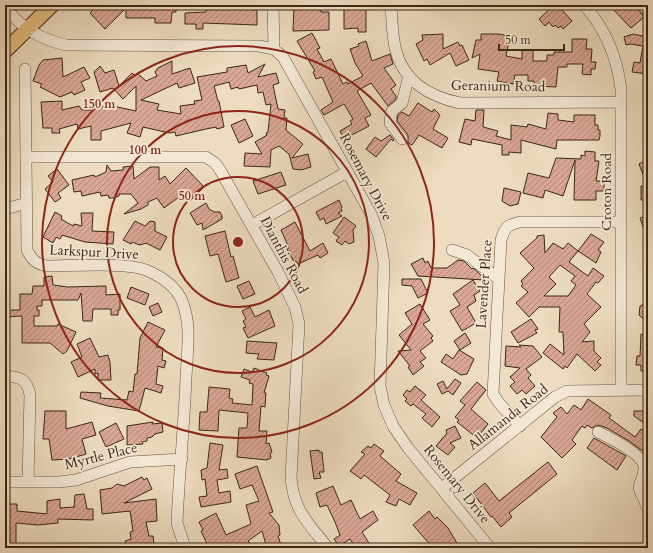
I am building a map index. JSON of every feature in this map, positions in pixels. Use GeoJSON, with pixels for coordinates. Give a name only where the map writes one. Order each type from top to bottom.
{"type":"FeatureCollection","features":[{"type":"Feature","properties":{"kind":"main road"},"geometry":{"type":"LineString","coordinates":[[5,51],[29,30],[52,5]]}},
{"type":"Feature","properties":{"kind":"street"},"geometry":{"type":"LineString","coordinates":[[5,6],[10,13],[29,30],[49,41],[66,45],[260,46],[274,49],[273,5]]}},
{"type":"Feature","properties":{"kind":"street","name":"Geranium Road"},"geometry":{"type":"LineString","coordinates":[[390,5],[396,52],[404,69],[414,82],[441,99],[460,103],[620,102]]}},
{"type":"Feature","properties":{"kind":"street","name":"Croton Road"},"geometry":{"type":"LineString","coordinates":[[584,5],[600,25],[618,70],[620,102],[621,389]]}},
{"type":"Feature","properties":{"kind":"street"},"geometry":{"type":"LineString","coordinates":[[642,5],[648,10]]}},
{"type":"Feature","properties":{"kind":"street","name":"Rosemary Drive"},"geometry":{"type":"LineString","coordinates":[[274,49],[283,57],[289,67],[371,214],[379,236],[384,263],[379,369],[380,386],[384,405],[397,432],[490,548]]}},
{"type":"Feature","properties":{"kind":"street","name":"Larkspur Drive"},"geometry":{"type":"LineString","coordinates":[[25,69],[27,250],[31,258],[38,264],[46,266],[122,266],[145,269],[162,278],[175,289],[182,300],[188,320],[182,459],[177,523],[186,548]]}},
{"type":"Feature","properties":{"kind":"street"},"geometry":{"type":"LineString","coordinates":[[402,140],[390,123],[392,111],[402,103],[409,76]]}},
{"type":"Feature","properties":{"kind":"street","name":"Dianthis Road"},"geometry":{"type":"LineString","coordinates":[[27,157],[206,157],[214,162],[252,225],[295,307],[299,324],[291,478],[292,494],[296,505],[304,518],[328,548]]}},
{"type":"Feature","properties":{"kind":"street"},"geometry":{"type":"LineString","coordinates":[[252,225],[347,172]]}},
{"type":"Feature","properties":{"kind":"street"},"geometry":{"type":"LineString","coordinates":[[5,209],[27,203]]}},
{"type":"Feature","properties":{"kind":"street","name":"Lavender Place"},"geometry":{"type":"LineString","coordinates":[[520,426],[499,403],[493,394],[501,240],[504,229],[511,224],[520,222],[621,222]]}},
{"type":"Feature","properties":{"kind":"street"},"geometry":{"type":"LineString","coordinates":[[452,250],[467,255],[499,279]]}},
{"type":"Feature","properties":{"kind":"street"},"geometry":{"type":"LineString","coordinates":[[5,376],[22,379],[28,385],[30,395],[28,482]]}},
{"type":"Feature","properties":{"kind":"street","name":"Allamanda Road"},"geometry":{"type":"LineString","coordinates":[[442,488],[555,397],[567,392],[621,389],[648,390]]}},
{"type":"Feature","properties":{"kind":"street"},"geometry":{"type":"LineString","coordinates":[[598,432],[618,442],[635,454],[644,465],[644,472],[639,488],[648,509]]}},
{"type":"Feature","properties":{"kind":"street","name":"Myrtle Place"},"geometry":{"type":"LineString","coordinates":[[5,482],[59,482],[76,480],[130,462],[182,459]]}},
{"type":"Feature","properties":{"kind":"building"},"geometry":{"type":"Polygon","coordinates":[[[98,5],[135,5],[155,7],[155,5],[176,5],[176,12],[172,12],[171,23],[155,23],[155,18],[126,18],[126,8],[105,29],[90,13],[98,5]]]}},
{"type":"Feature","properties":{"kind":"building"},"geometry":{"type":"Polygon","coordinates":[[[206,5],[252,5],[252,10],[257,10],[257,25],[203,23],[203,29],[196,29],[196,24],[185,24],[185,13],[206,12],[206,5]]]}},
{"type":"Feature","properties":{"kind":"building"},"geometry":{"type":"Polygon","coordinates":[[[294,5],[321,5],[321,12],[329,12],[329,30],[293,31],[294,5]]]}},
{"type":"Feature","properties":{"kind":"building"},"geometry":{"type":"Polygon","coordinates":[[[344,5],[366,5],[366,32],[358,32],[358,28],[344,29],[344,5]]]}},
{"type":"Feature","properties":{"kind":"building"},"geometry":{"type":"Polygon","coordinates":[[[554,5],[561,9],[572,21],[563,29],[561,26],[558,28],[555,25],[553,27],[549,22],[545,26],[539,19],[554,5]]]}},
{"type":"Feature","properties":{"kind":"building"},"geometry":{"type":"Polygon","coordinates":[[[609,5],[635,5],[644,17],[631,28],[609,5]]]}},
{"type":"Feature","properties":{"kind":"building"},"geometry":{"type":"Polygon","coordinates":[[[312,33],[320,48],[317,49],[324,62],[331,59],[343,84],[347,82],[348,84],[363,76],[355,63],[350,49],[359,46],[358,44],[366,41],[372,61],[390,54],[393,64],[384,68],[396,85],[391,89],[396,96],[396,99],[388,106],[371,83],[357,91],[371,115],[365,118],[369,126],[344,139],[340,131],[352,124],[350,121],[353,119],[344,104],[324,115],[321,110],[333,102],[322,77],[316,79],[313,72],[315,71],[297,41],[312,33]]]}},
{"type":"Feature","properties":{"kind":"building"},"geometry":{"type":"Polygon","coordinates":[[[443,34],[443,49],[458,42],[460,46],[462,45],[469,60],[456,66],[450,53],[430,65],[427,59],[424,61],[416,44],[423,40],[422,35],[443,34]]]}},
{"type":"Feature","properties":{"kind":"building"},"geometry":{"type":"Polygon","coordinates":[[[481,34],[510,36],[506,56],[522,59],[522,50],[533,50],[533,61],[547,61],[547,55],[554,55],[554,52],[572,52],[572,39],[587,39],[586,49],[592,49],[591,62],[596,62],[595,69],[591,69],[591,75],[582,74],[583,64],[567,64],[567,67],[558,67],[556,87],[534,86],[534,81],[528,81],[528,75],[515,75],[513,84],[497,81],[499,72],[478,69],[480,54],[472,58],[476,40],[481,40],[481,34]]]}},
{"type":"Feature","properties":{"kind":"building"},"geometry":{"type":"Polygon","coordinates":[[[633,34],[648,37],[648,74],[632,72],[634,62],[640,63],[643,46],[630,44],[626,45],[624,37],[633,34]]]}},
{"type":"Feature","properties":{"kind":"building"},"geometry":{"type":"Polygon","coordinates":[[[62,58],[63,77],[84,67],[90,78],[81,82],[85,90],[74,95],[72,92],[60,97],[40,87],[42,84],[33,81],[39,65],[43,60],[62,58]]]}},
{"type":"Feature","properties":{"kind":"building"},"geometry":{"type":"Polygon","coordinates":[[[172,61],[172,74],[190,68],[195,83],[179,88],[177,83],[141,100],[159,104],[157,110],[181,114],[180,106],[195,104],[194,101],[202,100],[197,77],[227,72],[227,68],[246,65],[248,73],[265,64],[258,77],[276,73],[279,83],[273,85],[278,109],[285,110],[284,118],[287,118],[286,130],[303,144],[292,158],[308,154],[311,167],[301,170],[293,169],[289,154],[279,146],[271,150],[270,167],[244,166],[245,153],[262,154],[255,142],[267,135],[266,133],[268,132],[271,104],[266,105],[263,92],[258,93],[257,85],[239,89],[238,87],[231,89],[229,82],[214,86],[219,101],[224,127],[217,129],[216,127],[176,136],[175,132],[169,133],[143,127],[140,137],[127,133],[131,123],[101,131],[101,140],[91,140],[91,126],[78,129],[77,124],[59,129],[60,133],[52,133],[52,128],[43,128],[41,102],[62,101],[62,110],[79,106],[82,110],[91,110],[108,105],[136,111],[136,86],[123,99],[113,88],[100,92],[94,72],[100,66],[105,73],[114,70],[119,86],[132,73],[135,76],[137,73],[146,81],[157,76],[155,72],[158,68],[172,61]]]}},
{"type":"Feature","properties":{"kind":"building"},"geometry":{"type":"Polygon","coordinates":[[[418,103],[432,112],[434,109],[440,115],[433,129],[448,138],[442,148],[419,135],[412,145],[408,143],[408,135],[397,121],[398,115],[402,112],[409,116],[418,103]]]}},
{"type":"Feature","properties":{"kind":"building"},"geometry":{"type":"Polygon","coordinates":[[[476,110],[484,110],[483,127],[498,131],[496,136],[511,140],[511,125],[527,127],[528,124],[546,129],[548,113],[558,114],[558,120],[574,122],[574,115],[595,115],[595,125],[598,125],[600,136],[599,140],[557,140],[556,149],[521,140],[521,153],[509,152],[509,155],[502,155],[502,145],[472,139],[471,145],[459,142],[465,119],[475,121],[476,110]]]}},
{"type":"Feature","properties":{"kind":"building"},"geometry":{"type":"Polygon","coordinates":[[[245,119],[253,136],[239,143],[231,125],[245,119]]]}},
{"type":"Feature","properties":{"kind":"building"},"geometry":{"type":"Polygon","coordinates":[[[390,135],[394,140],[393,141],[391,139],[376,157],[366,149],[375,137],[381,141],[390,135]]]}},
{"type":"Feature","properties":{"kind":"building"},"geometry":{"type":"Polygon","coordinates":[[[585,151],[595,152],[595,161],[599,161],[596,181],[604,181],[604,191],[596,191],[596,200],[574,200],[575,160],[563,196],[545,190],[543,198],[523,193],[528,173],[549,178],[556,158],[581,159],[581,155],[585,156],[585,151]]]}},
{"type":"Feature","properties":{"kind":"building"},"geometry":{"type":"Polygon","coordinates":[[[648,159],[648,185],[647,185],[639,164],[648,159]]]}},
{"type":"Feature","properties":{"kind":"building"},"geometry":{"type":"Polygon","coordinates":[[[107,165],[111,171],[123,170],[123,167],[133,166],[134,179],[150,167],[159,167],[159,180],[165,176],[170,184],[186,168],[204,187],[190,201],[188,197],[186,199],[182,195],[164,208],[157,198],[148,202],[148,205],[141,209],[124,214],[138,203],[131,194],[119,194],[119,196],[109,198],[108,195],[101,196],[100,192],[82,196],[81,191],[74,192],[72,180],[94,175],[95,177],[106,172],[107,165]]]}},
{"type":"Feature","properties":{"kind":"building"},"geometry":{"type":"Polygon","coordinates":[[[57,169],[69,185],[58,193],[61,198],[55,202],[45,189],[53,182],[48,176],[57,169]]]}},
{"type":"Feature","properties":{"kind":"building"},"geometry":{"type":"Polygon","coordinates":[[[281,172],[286,185],[258,194],[253,181],[281,172]]]}},
{"type":"Feature","properties":{"kind":"building"},"geometry":{"type":"Polygon","coordinates":[[[641,186],[648,187],[648,200],[641,200],[641,186]]]}},
{"type":"Feature","properties":{"kind":"building"},"geometry":{"type":"Polygon","coordinates":[[[504,188],[521,192],[518,204],[510,206],[502,201],[504,188]]]}},
{"type":"Feature","properties":{"kind":"building"},"geometry":{"type":"Polygon","coordinates":[[[339,200],[342,211],[338,213],[342,216],[326,224],[324,218],[320,220],[316,212],[339,200]]]}},
{"type":"Feature","properties":{"kind":"building"},"geometry":{"type":"Polygon","coordinates":[[[206,203],[209,209],[214,212],[220,212],[222,219],[203,230],[202,223],[197,225],[190,213],[206,203]]]}},
{"type":"Feature","properties":{"kind":"building"},"geometry":{"type":"Polygon","coordinates":[[[55,212],[62,216],[61,219],[73,226],[74,224],[82,226],[81,213],[93,213],[92,231],[114,232],[113,244],[85,242],[62,235],[60,239],[56,237],[53,243],[43,237],[55,212]]]}},
{"type":"Feature","properties":{"kind":"building"},"geometry":{"type":"Polygon","coordinates":[[[648,215],[648,238],[647,239],[640,218],[648,215]]]}},
{"type":"Feature","properties":{"kind":"building"},"geometry":{"type":"Polygon","coordinates":[[[344,217],[356,226],[353,230],[354,242],[349,244],[345,241],[342,245],[336,241],[339,237],[333,233],[344,217]]]}},
{"type":"Feature","properties":{"kind":"building"},"geometry":{"type":"Polygon","coordinates":[[[135,221],[145,226],[150,221],[155,222],[155,231],[167,237],[160,250],[146,243],[140,245],[132,242],[131,244],[123,240],[135,221]]]}},
{"type":"Feature","properties":{"kind":"building"},"geometry":{"type":"Polygon","coordinates":[[[295,222],[310,251],[323,243],[328,253],[320,258],[318,255],[298,264],[296,261],[294,262],[287,249],[289,248],[281,230],[295,222]]]}},
{"type":"Feature","properties":{"kind":"building"},"geometry":{"type":"Polygon","coordinates":[[[225,231],[231,257],[233,256],[239,278],[226,282],[218,254],[210,256],[205,236],[225,231]]]}},
{"type":"Feature","properties":{"kind":"building"},"geometry":{"type":"Polygon","coordinates":[[[591,234],[604,242],[598,250],[601,252],[596,263],[578,251],[591,234]]]}},
{"type":"Feature","properties":{"kind":"building"},"geometry":{"type":"Polygon","coordinates":[[[544,235],[545,253],[553,243],[563,249],[568,243],[578,251],[569,262],[588,276],[593,268],[604,276],[598,283],[596,282],[587,294],[601,307],[584,324],[590,332],[582,342],[594,341],[594,351],[601,358],[597,362],[601,365],[595,371],[577,354],[567,368],[565,366],[563,369],[543,353],[550,344],[564,355],[563,332],[559,332],[560,307],[539,307],[529,317],[516,303],[528,292],[521,286],[523,284],[521,281],[534,268],[520,253],[537,238],[537,236],[544,235]],[[560,265],[549,277],[556,284],[544,296],[568,296],[576,285],[571,281],[575,276],[560,265]]]}},
{"type":"Feature","properties":{"kind":"building"},"geometry":{"type":"Polygon","coordinates":[[[423,258],[425,263],[428,261],[431,268],[447,268],[458,260],[464,261],[472,269],[473,268],[479,273],[484,280],[418,276],[411,264],[423,258]]]}},
{"type":"Feature","properties":{"kind":"building"},"geometry":{"type":"Polygon","coordinates":[[[52,276],[53,285],[68,287],[106,286],[106,295],[120,294],[120,310],[118,310],[118,315],[111,315],[111,309],[93,309],[92,321],[83,321],[81,293],[78,300],[42,300],[42,306],[37,306],[39,316],[34,316],[34,326],[57,326],[58,324],[76,332],[67,351],[63,354],[50,343],[22,343],[22,316],[5,317],[5,310],[20,310],[20,294],[32,294],[33,286],[44,286],[44,277],[52,276]]]}},
{"type":"Feature","properties":{"kind":"building"},"geometry":{"type":"Polygon","coordinates":[[[402,279],[421,279],[428,293],[418,298],[412,286],[402,285],[402,279]]]}},
{"type":"Feature","properties":{"kind":"building"},"geometry":{"type":"Polygon","coordinates":[[[473,280],[480,291],[474,295],[476,301],[467,307],[476,323],[462,331],[450,311],[460,305],[453,294],[473,280]]]}},
{"type":"Feature","properties":{"kind":"building"},"geometry":{"type":"Polygon","coordinates":[[[249,281],[255,294],[243,299],[237,286],[249,281]]]}},
{"type":"Feature","properties":{"kind":"building"},"geometry":{"type":"Polygon","coordinates":[[[131,287],[149,294],[145,305],[127,298],[131,287]]]}},
{"type":"Feature","properties":{"kind":"building"},"geometry":{"type":"Polygon","coordinates":[[[648,302],[648,323],[639,315],[640,306],[648,302]]]}},
{"type":"Feature","properties":{"kind":"building"},"geometry":{"type":"Polygon","coordinates":[[[158,303],[162,312],[153,316],[149,307],[158,303]]]}},
{"type":"Feature","properties":{"kind":"building"},"geometry":{"type":"Polygon","coordinates":[[[420,304],[430,320],[423,324],[433,336],[431,338],[433,341],[420,351],[426,358],[420,362],[424,366],[413,375],[408,367],[410,366],[398,351],[411,350],[399,335],[412,324],[405,313],[420,304]]]}},
{"type":"Feature","properties":{"kind":"building"},"geometry":{"type":"Polygon","coordinates":[[[250,307],[255,317],[269,310],[275,326],[248,338],[243,328],[246,327],[243,321],[246,319],[242,311],[250,307]]]}},
{"type":"Feature","properties":{"kind":"building"},"geometry":{"type":"Polygon","coordinates":[[[531,319],[538,329],[535,330],[537,333],[518,343],[511,332],[531,319]]]}},
{"type":"Feature","properties":{"kind":"building"},"geometry":{"type":"Polygon","coordinates":[[[148,322],[165,330],[156,347],[163,348],[162,360],[166,361],[164,368],[158,366],[156,384],[163,386],[161,393],[145,388],[139,411],[108,406],[80,398],[81,392],[101,393],[100,398],[127,400],[129,391],[133,392],[135,374],[137,374],[140,338],[148,322]]]}},
{"type":"Feature","properties":{"kind":"building"},"geometry":{"type":"Polygon","coordinates":[[[465,333],[471,343],[460,350],[454,341],[465,333]]]}},
{"type":"Feature","properties":{"kind":"building"},"geometry":{"type":"Polygon","coordinates":[[[641,334],[648,335],[648,371],[641,371],[641,365],[636,365],[637,356],[640,356],[641,334]]]}},
{"type":"Feature","properties":{"kind":"building"},"geometry":{"type":"Polygon","coordinates":[[[90,338],[99,357],[108,355],[111,380],[98,380],[98,373],[95,374],[95,369],[78,377],[71,362],[82,357],[77,344],[90,338]]]}},
{"type":"Feature","properties":{"kind":"building"},"geometry":{"type":"Polygon","coordinates":[[[247,341],[277,343],[274,360],[257,359],[259,354],[246,353],[247,341]]]}},
{"type":"Feature","properties":{"kind":"building"},"geometry":{"type":"Polygon","coordinates":[[[519,345],[533,346],[542,357],[526,369],[531,375],[528,378],[535,386],[526,394],[522,390],[517,394],[510,386],[515,382],[510,377],[520,368],[505,366],[506,346],[521,347],[519,345]]]}},
{"type":"Feature","properties":{"kind":"building"},"geometry":{"type":"Polygon","coordinates":[[[459,350],[474,359],[467,374],[461,375],[441,362],[446,354],[453,359],[459,350]]]}},
{"type":"Feature","properties":{"kind":"building"},"geometry":{"type":"Polygon","coordinates":[[[254,368],[267,373],[266,375],[269,376],[264,393],[266,393],[265,407],[261,406],[259,431],[267,431],[266,444],[269,443],[272,452],[270,453],[271,458],[267,460],[237,457],[239,428],[247,428],[248,413],[219,410],[218,431],[199,430],[200,412],[207,412],[209,387],[230,389],[229,398],[233,399],[232,403],[252,405],[253,384],[249,383],[250,380],[241,377],[244,369],[252,372],[254,368]]]}},
{"type":"Feature","properties":{"kind":"building"},"geometry":{"type":"Polygon","coordinates":[[[455,379],[461,383],[453,395],[448,391],[442,394],[437,384],[443,381],[447,389],[455,379]]]}},
{"type":"Feature","properties":{"kind":"building"},"geometry":{"type":"Polygon","coordinates":[[[477,382],[486,390],[471,409],[488,424],[477,438],[457,422],[459,420],[455,417],[465,405],[460,401],[477,382]]]}},
{"type":"Feature","properties":{"kind":"building"},"geometry":{"type":"Polygon","coordinates":[[[415,386],[426,395],[421,400],[440,417],[432,427],[422,418],[426,414],[413,404],[411,406],[405,401],[407,399],[403,395],[407,390],[410,392],[415,386]]]}},
{"type":"Feature","properties":{"kind":"building"},"geometry":{"type":"Polygon","coordinates":[[[588,399],[611,415],[609,418],[635,437],[641,429],[648,434],[648,455],[629,441],[607,428],[598,425],[592,428],[587,425],[585,428],[582,426],[572,440],[576,444],[562,458],[541,437],[557,417],[553,413],[561,407],[567,414],[574,405],[581,410],[588,399]]]}},
{"type":"Feature","properties":{"kind":"building"},"geometry":{"type":"Polygon","coordinates":[[[45,411],[66,411],[66,429],[92,422],[96,435],[82,439],[86,454],[69,459],[52,460],[49,439],[43,439],[45,411]]]}},
{"type":"Feature","properties":{"kind":"building"},"geometry":{"type":"Polygon","coordinates":[[[634,411],[648,411],[648,423],[644,423],[634,416],[634,411]]]}},
{"type":"Feature","properties":{"kind":"building"},"geometry":{"type":"Polygon","coordinates":[[[153,422],[152,424],[162,423],[163,432],[147,438],[147,441],[142,442],[143,444],[127,445],[127,426],[153,422]]]}},
{"type":"Feature","properties":{"kind":"building"},"geometry":{"type":"Polygon","coordinates":[[[116,423],[124,439],[106,447],[99,432],[116,423]]]}},
{"type":"Feature","properties":{"kind":"building"},"geometry":{"type":"Polygon","coordinates":[[[455,426],[461,438],[450,443],[455,447],[448,455],[436,446],[447,433],[446,430],[455,426]]]}},
{"type":"Feature","properties":{"kind":"building"},"geometry":{"type":"Polygon","coordinates":[[[594,438],[626,456],[617,470],[587,448],[594,438]]]}},
{"type":"Feature","properties":{"kind":"building"},"geometry":{"type":"Polygon","coordinates":[[[210,443],[223,445],[219,470],[227,469],[228,478],[217,480],[219,493],[230,491],[231,502],[201,507],[199,497],[207,496],[205,479],[202,480],[201,470],[207,468],[210,443]]]}},
{"type":"Feature","properties":{"kind":"building"},"geometry":{"type":"Polygon","coordinates":[[[374,444],[384,451],[380,456],[401,474],[396,481],[417,493],[410,505],[399,499],[396,506],[386,502],[390,495],[364,475],[361,479],[350,471],[365,454],[361,452],[368,446],[371,448],[374,444]]]}},
{"type":"Feature","properties":{"kind":"building"},"geometry":{"type":"Polygon","coordinates":[[[319,450],[319,452],[322,452],[324,472],[319,472],[321,478],[314,479],[310,451],[319,450]]]}},
{"type":"Feature","properties":{"kind":"building"},"geometry":{"type":"Polygon","coordinates":[[[548,462],[557,474],[509,513],[512,517],[501,527],[492,516],[491,517],[473,493],[485,483],[499,501],[548,462]]]}},
{"type":"Feature","properties":{"kind":"building"},"geometry":{"type":"Polygon","coordinates":[[[257,466],[273,512],[269,513],[279,525],[280,535],[278,536],[282,548],[267,548],[262,531],[248,541],[254,548],[209,548],[201,531],[203,530],[199,522],[216,513],[226,535],[251,524],[246,505],[259,501],[252,485],[240,489],[235,474],[257,466]]]}},
{"type":"Feature","properties":{"kind":"building"},"geometry":{"type":"Polygon","coordinates":[[[142,477],[144,480],[147,478],[152,489],[124,503],[156,499],[157,521],[146,522],[149,536],[153,536],[154,544],[152,544],[153,548],[127,548],[125,541],[131,539],[130,532],[133,531],[130,511],[102,514],[100,490],[112,488],[117,484],[124,486],[142,477]]]}},
{"type":"Feature","properties":{"kind":"building"},"geometry":{"type":"Polygon","coordinates":[[[333,486],[341,505],[351,500],[360,519],[373,511],[378,520],[362,532],[372,548],[356,548],[350,539],[339,546],[334,539],[340,535],[335,522],[327,505],[320,507],[316,493],[333,486]]]}},
{"type":"Feature","properties":{"kind":"building"},"geometry":{"type":"Polygon","coordinates":[[[84,494],[87,509],[93,509],[93,520],[58,519],[58,523],[38,525],[16,523],[16,545],[6,545],[5,515],[7,515],[7,504],[17,504],[17,511],[47,514],[47,501],[60,499],[60,508],[74,507],[75,495],[84,494]]]}},
{"type":"Feature","properties":{"kind":"building"},"geometry":{"type":"Polygon","coordinates":[[[429,511],[435,519],[437,517],[448,528],[460,548],[433,548],[413,525],[429,511]]]}}]}
